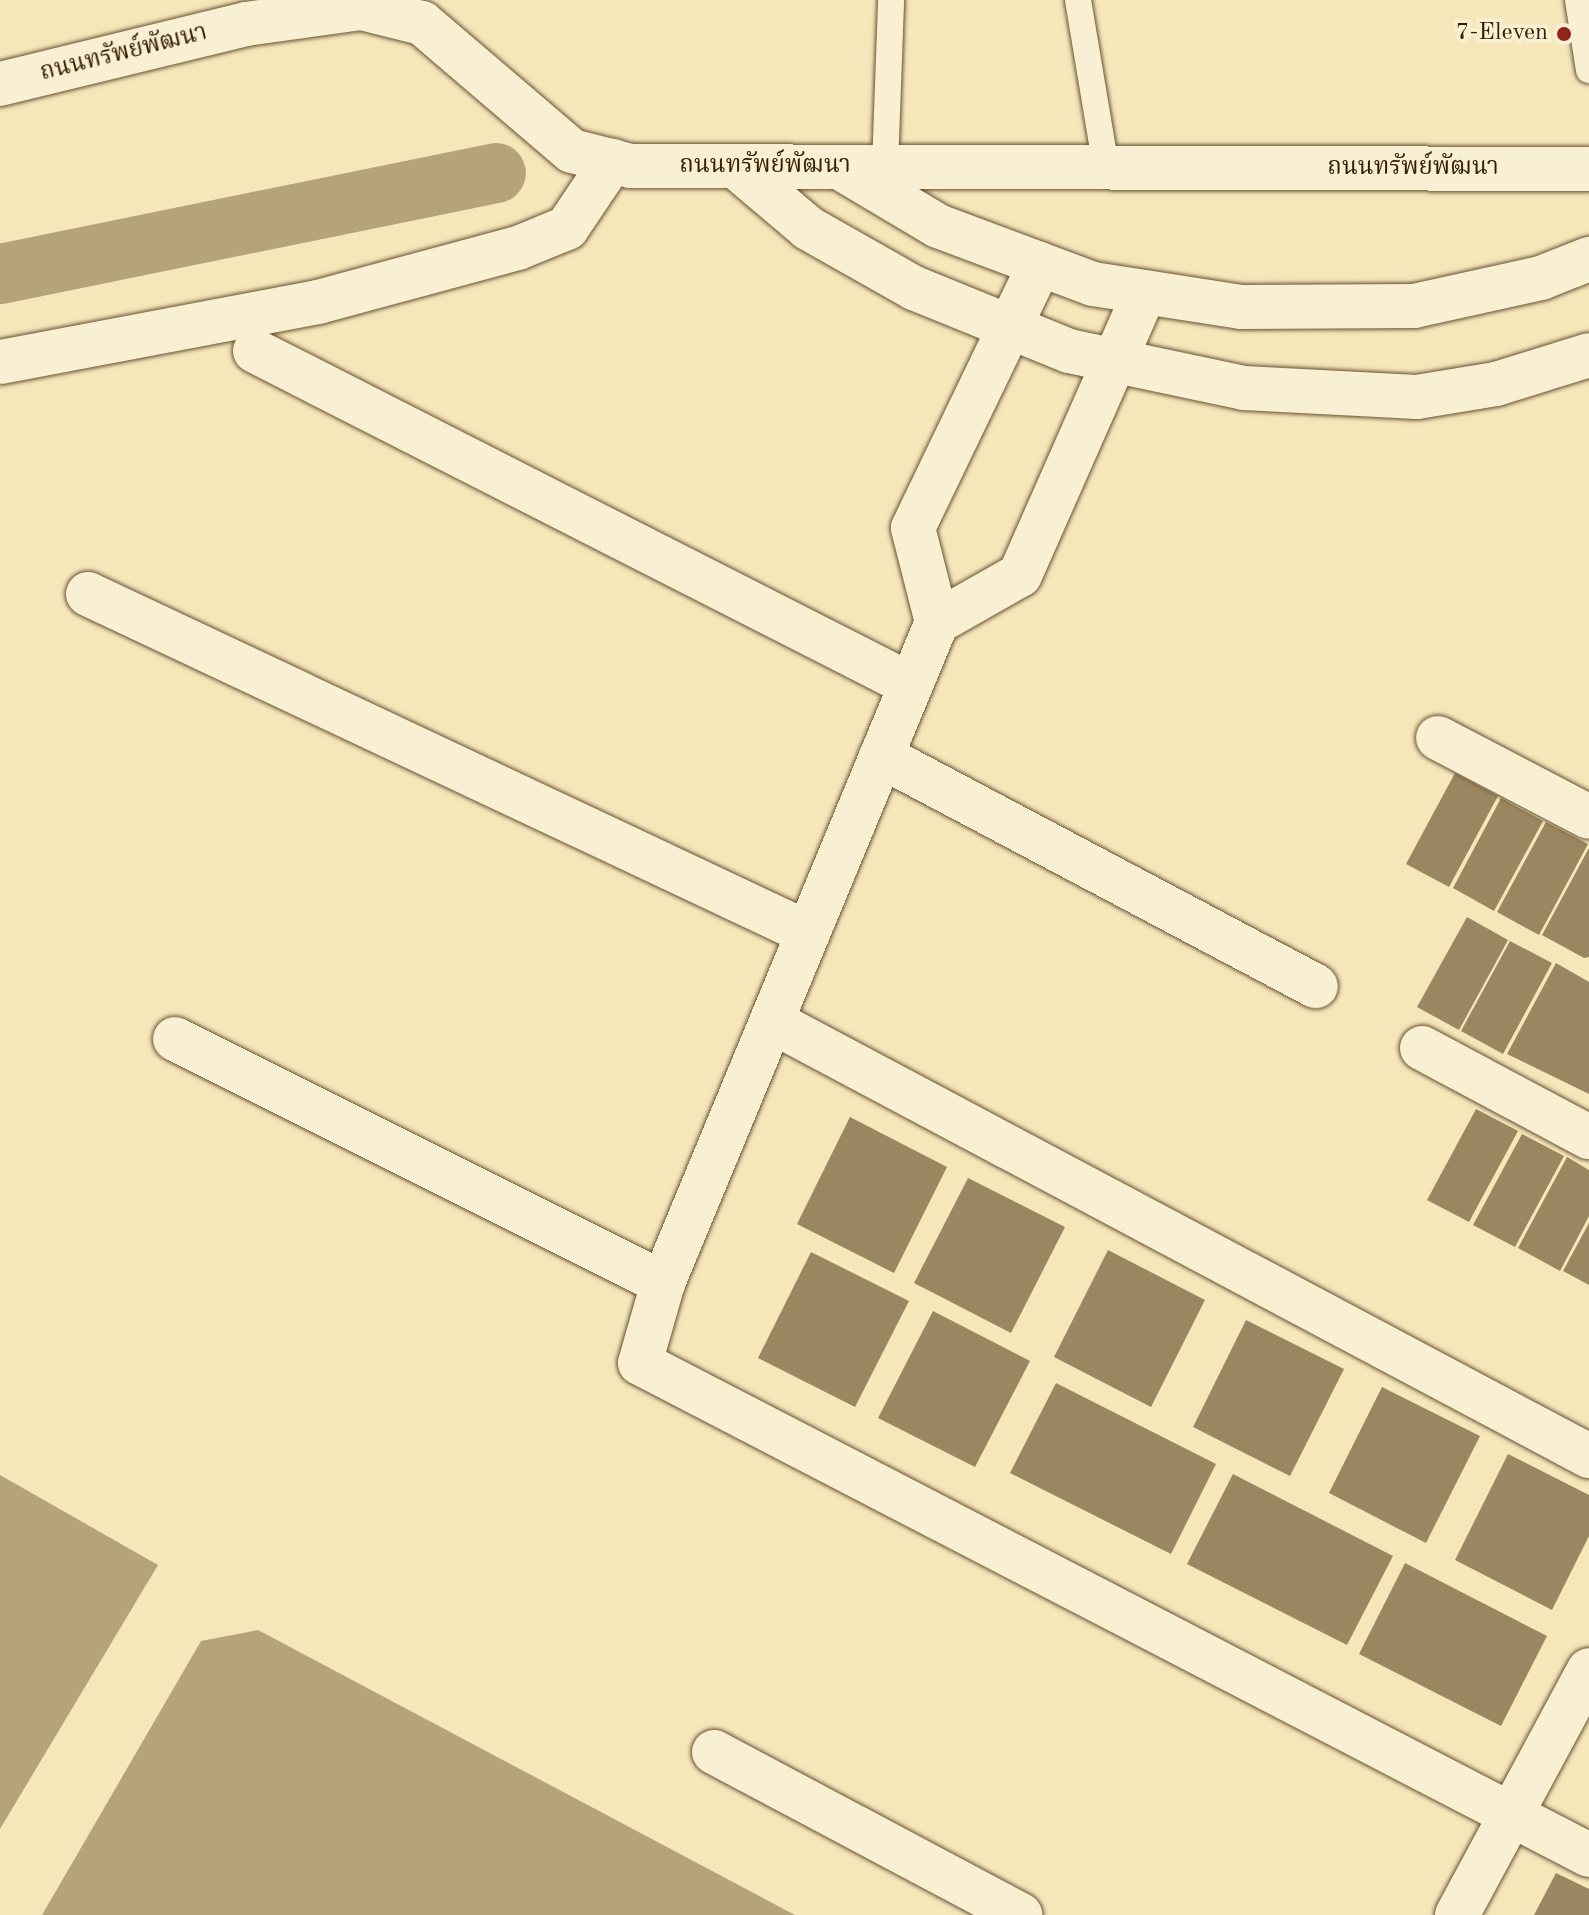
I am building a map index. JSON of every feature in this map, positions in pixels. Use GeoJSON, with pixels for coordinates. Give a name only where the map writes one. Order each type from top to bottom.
{"type":"FeatureCollection","features":[{"type":"Feature","properties":{"kind":"street","name":"ถนนทรัพย์พัฒนา"},"geometry":{"type":"LineString","coordinates":[[0,84],[246,24],[361,8],[422,23],[572,151],[612,161],[839,167],[1589,169]]}},
{"type":"Feature","properties":{"kind":"street"},"geometry":{"type":"LineString","coordinates":[[0,362],[318,302],[518,248],[567,228],[612,161]]}},
{"type":"Feature","properties":{"kind":"street"},"geometry":{"type":"LineString","coordinates":[[735,166],[808,228],[914,288],[1008,326],[1118,361],[1244,388],[1417,397],[1496,384],[1589,355]]}},
{"type":"Feature","properties":{"kind":"street"},"geometry":{"type":"LineString","coordinates":[[839,167],[938,226],[1040,264],[1145,292],[1326,312],[1414,306],[1584,275]]}},
{"type":"Feature","properties":{"kind":"street"},"geometry":{"type":"LineString","coordinates":[[1040,264],[913,528],[937,622],[808,933],[775,1023],[663,1283],[640,1363],[1589,1855]]}},
{"type":"Feature","properties":{"kind":"street"},"geometry":{"type":"LineString","coordinates":[[937,622],[1020,575],[1118,361],[1145,292]]}},
{"type":"Feature","properties":{"kind":"street"},"geometry":{"type":"LineString","coordinates":[[255,351],[911,685]]}},
{"type":"Feature","properties":{"kind":"street"},"geometry":{"type":"LineString","coordinates":[[88,594],[808,933]]}},
{"type":"Feature","properties":{"kind":"street"},"geometry":{"type":"LineString","coordinates":[[1438,738],[1589,817]]}},
{"type":"Feature","properties":{"kind":"street"},"geometry":{"type":"LineString","coordinates":[[881,756],[1316,986]]}},
{"type":"Feature","properties":{"kind":"street"},"geometry":{"type":"LineString","coordinates":[[775,1023],[1589,1456]]}},
{"type":"Feature","properties":{"kind":"street"},"geometry":{"type":"LineString","coordinates":[[175,1039],[663,1283]]}},
{"type":"Feature","properties":{"kind":"street"},"geometry":{"type":"LineString","coordinates":[[1422,1048],[1589,1137]]}},
{"type":"Feature","properties":{"kind":"street"},"geometry":{"type":"LineString","coordinates":[[1457,1915],[1589,1670]]}},
{"type":"Feature","properties":{"kind":"street"},"geometry":{"type":"LineString","coordinates":[[714,1752],[1020,1915]]}},
{"type":"Feature","properties":{"kind":"lane"},"geometry":{"type":"LineString","coordinates":[[885,167],[891,0]]}},
{"type":"Feature","properties":{"kind":"lane"},"geometry":{"type":"LineString","coordinates":[[1078,0],[1106,168]]}},
{"type":"Feature","properties":{"kind":"lane"},"geometry":{"type":"LineString","coordinates":[[1578,0],[1589,70]]}},
{"type":"Feature","properties":{"kind":"shaded area"},"geometry":{"type":"Polygon","coordinates":[[[0,1475],[158,1565],[0,1829],[0,1475]]]}},
{"type":"Feature","properties":{"kind":"shaded area"},"geometry":{"type":"Polygon","coordinates":[[[258,1630],[795,1915],[42,1915],[201,1641],[258,1630]]]}},
{"type":"Feature","properties":{"kind":"building"},"geometry":{"type":"Polygon","coordinates":[[[1455,773],[1498,796],[1449,887],[1406,864],[1455,773]]]}},
{"type":"Feature","properties":{"kind":"building"},"geometry":{"type":"Polygon","coordinates":[[[1501,798],[1543,821],[1494,911],[1453,888],[1501,798]]]}},
{"type":"Feature","properties":{"kind":"building"},"geometry":{"type":"Polygon","coordinates":[[[1546,822],[1588,844],[1539,935],[1497,912],[1546,822]]]}},
{"type":"Feature","properties":{"kind":"building"},"geometry":{"type":"Polygon","coordinates":[[[1589,848],[1589,957],[1584,958],[1542,935],[1589,848]]]}},
{"type":"Feature","properties":{"kind":"building"},"geometry":{"type":"Polygon","coordinates":[[[1467,917],[1508,940],[1459,1030],[1417,1007],[1467,917]]]}},
{"type":"Feature","properties":{"kind":"building"},"geometry":{"type":"Polygon","coordinates":[[[1510,941],[1552,963],[1503,1054],[1461,1031],[1510,941]]]}},
{"type":"Feature","properties":{"kind":"building"},"geometry":{"type":"Polygon","coordinates":[[[1556,963],[1589,982],[1589,1094],[1507,1054],[1556,963]]]}},
{"type":"Feature","properties":{"kind":"building"},"geometry":{"type":"Polygon","coordinates":[[[1476,1109],[1518,1131],[1469,1222],[1427,1200],[1476,1109]]]}},
{"type":"Feature","properties":{"kind":"building"},"geometry":{"type":"Polygon","coordinates":[[[850,1117],[947,1167],[894,1273],[797,1224],[850,1117]]]}},
{"type":"Feature","properties":{"kind":"building"},"geometry":{"type":"Polygon","coordinates":[[[1522,1134],[1564,1156],[1515,1247],[1473,1225],[1522,1134]]]}},
{"type":"Feature","properties":{"kind":"building"},"geometry":{"type":"Polygon","coordinates":[[[1567,1157],[1589,1170],[1589,1216],[1560,1271],[1518,1248],[1567,1157]]]}},
{"type":"Feature","properties":{"kind":"building"},"geometry":{"type":"Polygon","coordinates":[[[968,1178],[1065,1227],[1011,1333],[914,1283],[968,1178]]]}},
{"type":"Feature","properties":{"kind":"building"},"geometry":{"type":"Polygon","coordinates":[[[1589,1223],[1589,1285],[1563,1271],[1589,1223]]]}},
{"type":"Feature","properties":{"kind":"building"},"geometry":{"type":"Polygon","coordinates":[[[1108,1250],[1205,1300],[1151,1407],[1054,1357],[1108,1250]]]}},
{"type":"Feature","properties":{"kind":"building"},"geometry":{"type":"Polygon","coordinates":[[[811,1252],[909,1301],[855,1407],[758,1358],[811,1252]]]}},
{"type":"Feature","properties":{"kind":"building"},"geometry":{"type":"Polygon","coordinates":[[[933,1311],[1030,1361],[975,1467],[878,1418],[933,1311]]]}},
{"type":"Feature","properties":{"kind":"building"},"geometry":{"type":"Polygon","coordinates":[[[1246,1320],[1344,1369],[1290,1476],[1193,1427],[1246,1320]]]}},
{"type":"Feature","properties":{"kind":"building"},"geometry":{"type":"Polygon","coordinates":[[[1056,1383],[1216,1464],[1171,1554],[1010,1473],[1056,1383]]]}},
{"type":"Feature","properties":{"kind":"building"},"geometry":{"type":"Polygon","coordinates":[[[1382,1387],[1480,1436],[1426,1543],[1329,1493],[1382,1387]]]}},
{"type":"Feature","properties":{"kind":"building"},"geometry":{"type":"Polygon","coordinates":[[[1508,1454],[1589,1495],[1589,1536],[1552,1610],[1455,1560],[1508,1454]]]}},
{"type":"Feature","properties":{"kind":"building"},"geometry":{"type":"Polygon","coordinates":[[[1233,1474],[1393,1556],[1347,1645],[1187,1564],[1233,1474]]]}},
{"type":"Feature","properties":{"kind":"building"},"geometry":{"type":"Polygon","coordinates":[[[1405,1563],[1547,1636],[1501,1726],[1359,1654],[1405,1563]]]}},
{"type":"Feature","properties":{"kind":"building"},"geometry":{"type":"Polygon","coordinates":[[[1556,1873],[1589,1889],[1589,1915],[1534,1915],[1556,1873]]]}},
{"type":"Feature","properties":{"kind":"waterway"},"geometry":{"type":"LineString","coordinates":[[0,274],[496,173]]}},
{"type":"Feature","properties":{"kind":"place","name":"7-Eleven"},"geometry":{"type":"Point","coordinates":[1564,34]}}]}
